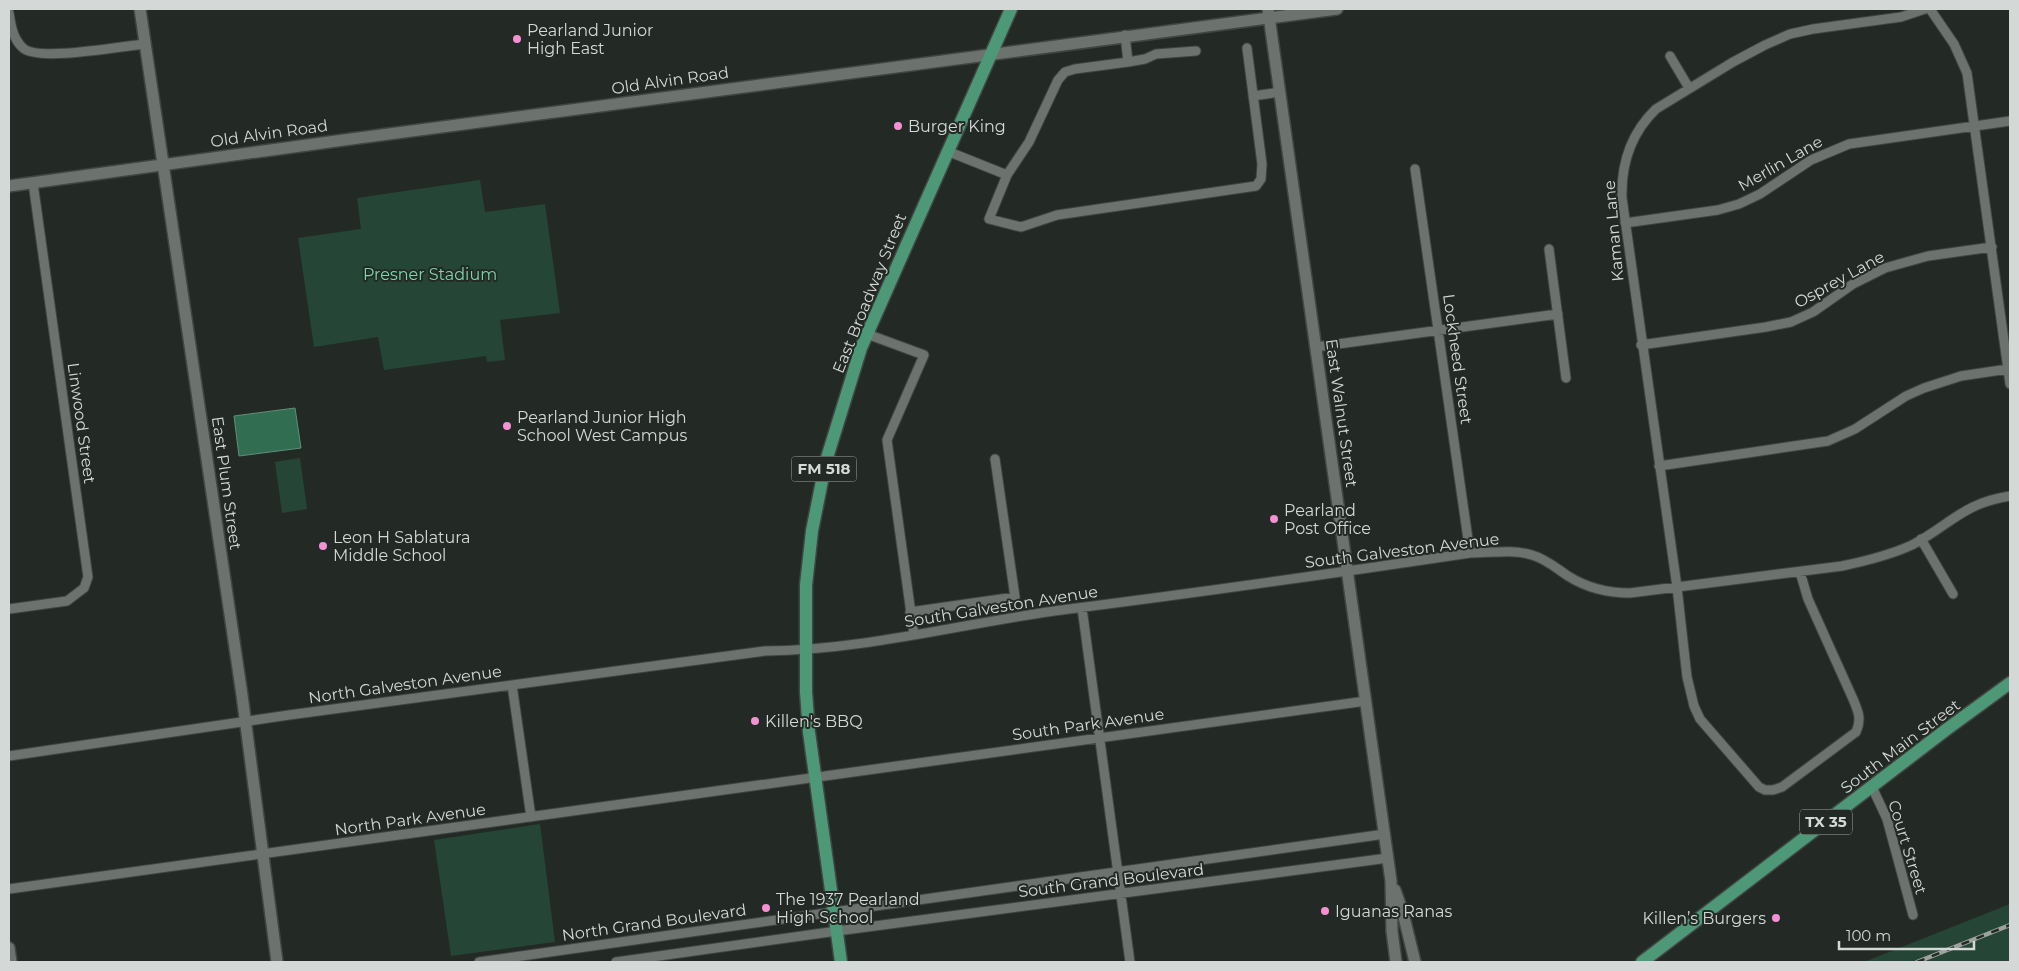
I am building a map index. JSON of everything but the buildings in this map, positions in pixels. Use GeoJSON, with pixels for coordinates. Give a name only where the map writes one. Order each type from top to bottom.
{"type":"FeatureCollection","features":[{"type":"Feature","properties":{"kind":"main road","name":"East Broadway Street"},"geometry":{"type":"LineString","coordinates":[[841,962],[806,698],[806,585],[818,495],[861,348],[1011,9]]}},
{"type":"Feature","properties":{"kind":"main road","name":"South Main Street"},"geometry":{"type":"LineString","coordinates":[[1642,962],[2010,683]]}},
{"type":"Feature","properties":{"kind":"street","name":"East Plum Street"},"geometry":{"type":"LineString","coordinates":[[140,9],[246,722],[277,962]]}},
{"type":"Feature","properties":{"kind":"street","name":"Old Alvin Road"},"geometry":{"type":"LineString","coordinates":[[9,186],[1125,35],[1268,13],[1337,9]]}},
{"type":"Feature","properties":{"kind":"street","name":"Kaman Lane"},"geometry":{"type":"LineString","coordinates":[[1800,572],[1808,599],[1853,699],[1860,722],[1856,732],[1782,787],[1766,790],[1759,787],[1700,719],[1687,677],[1677,587],[1625,223],[1622,198],[1622,172],[1633,138],[1656,109],[1751,52],[1790,34],[1901,17],[1924,9]]}},
{"type":"Feature","properties":{"kind":"street"},"geometry":{"type":"LineString","coordinates":[[1930,9],[1961,56],[1967,72],[2010,384]]}},
{"type":"Feature","properties":{"kind":"street"},"geometry":{"type":"LineString","coordinates":[[9,13],[12,32],[24,49],[40,54],[61,54],[145,44]]}},
{"type":"Feature","properties":{"kind":"street","name":"East Walnut Street"},"geometry":{"type":"LineString","coordinates":[[1268,13],[1349,571],[1388,858],[1392,881],[1403,913],[1415,962]]}},
{"type":"Feature","properties":{"kind":"street"},"geometry":{"type":"LineString","coordinates":[[1125,35],[1128,62]]}},
{"type":"Feature","properties":{"kind":"street"},"geometry":{"type":"LineString","coordinates":[[1196,50],[1156,54],[1144,60],[1065,72],[1058,80],[1029,142],[1007,176],[989,219],[1021,227],[1057,215],[1256,186],[1262,179],[1262,164],[1247,48]]}},
{"type":"Feature","properties":{"kind":"street"},"geometry":{"type":"LineString","coordinates":[[1670,56],[1689,88]]}},
{"type":"Feature","properties":{"kind":"street"},"geometry":{"type":"LineString","coordinates":[[1253,96],[1280,92]]}},
{"type":"Feature","properties":{"kind":"street","name":"Merlin Lane"},"geometry":{"type":"LineString","coordinates":[[1625,223],[1718,210],[1739,204],[1760,194],[1811,160],[1849,144],[2010,121]]}},
{"type":"Feature","properties":{"kind":"street"},"geometry":{"type":"LineString","coordinates":[[947,151],[1007,176]]}},
{"type":"Feature","properties":{"kind":"street","name":"Lockheed Street"},"geometry":{"type":"LineString","coordinates":[[1415,169],[1470,553]]}},
{"type":"Feature","properties":{"kind":"street","name":"Linwood Street"},"geometry":{"type":"LineString","coordinates":[[9,609],[67,601],[84,588],[88,577],[33,183]]}},
{"type":"Feature","properties":{"kind":"street","name":"Osprey Lane"},"geometry":{"type":"LineString","coordinates":[[1641,345],[1791,322],[1813,312],[1868,276],[1900,262],[1992,247]]}},
{"type":"Feature","properties":{"kind":"street"},"geometry":{"type":"LineString","coordinates":[[1549,249],[1566,378]]}},
{"type":"Feature","properties":{"kind":"street"},"geometry":{"type":"LineString","coordinates":[[1316,347],[1558,314]]}},
{"type":"Feature","properties":{"kind":"street"},"geometry":{"type":"LineString","coordinates":[[867,334],[908,347],[924,355],[887,440],[914,635]]}},
{"type":"Feature","properties":{"kind":"street"},"geometry":{"type":"LineString","coordinates":[[1659,466],[1828,441],[1855,429],[1906,396],[1924,388],[1961,376],[2008,369]]}},
{"type":"Feature","properties":{"kind":"street"},"geometry":{"type":"LineString","coordinates":[[910,612],[1015,597],[995,459]]}},
{"type":"Feature","properties":{"kind":"street","name":"South Galveston Avenue"},"geometry":{"type":"LineString","coordinates":[[805,651],[1082,608],[1470,553],[1507,551],[1533,555],[1545,560],[1579,582],[1604,591],[1630,593],[1800,572],[1842,566],[1900,550],[1921,539],[1967,509],[1991,498],[2010,496]]}},
{"type":"Feature","properties":{"kind":"street"},"geometry":{"type":"LineString","coordinates":[[1921,539],[1953,594]]}},
{"type":"Feature","properties":{"kind":"street"},"geometry":{"type":"LineString","coordinates":[[1082,608],[1130,962]]}},
{"type":"Feature","properties":{"kind":"street","name":"North Galveston Avenue"},"geometry":{"type":"LineString","coordinates":[[9,756],[765,651],[805,651]]}},
{"type":"Feature","properties":{"kind":"street"},"geometry":{"type":"LineString","coordinates":[[512,685],[531,817]]}},
{"type":"Feature","properties":{"kind":"street","name":"South Park Avenue"},"geometry":{"type":"LineString","coordinates":[[815,777],[1366,701]]}},
{"type":"Feature","properties":{"kind":"street","name":"North Park Avenue"},"geometry":{"type":"LineString","coordinates":[[9,889],[815,777]]}},
{"type":"Feature","properties":{"kind":"street","name":"Court Street"},"geometry":{"type":"LineString","coordinates":[[1872,788],[1888,820],[1913,915]]}},
{"type":"Feature","properties":{"kind":"street","name":"South Grand Boulevard"},"geometry":{"type":"LineString","coordinates":[[834,912],[1385,834]]}},
{"type":"Feature","properties":{"kind":"street","name":"South Grand Boulevard"},"geometry":{"type":"LineString","coordinates":[[837,931],[1388,858]]}},
{"type":"Feature","properties":{"kind":"street","name":"East Walnut Street"},"geometry":{"type":"LineString","coordinates":[[1392,881],[1392,931],[1396,962]]}},
{"type":"Feature","properties":{"kind":"street","name":"North Grand Boulevard"},"geometry":{"type":"LineString","coordinates":[[479,962],[834,912]]}},
{"type":"Feature","properties":{"kind":"street"},"geometry":{"type":"LineString","coordinates":[[616,962],[837,931]]}},
{"type":"Feature","properties":{"kind":"street"},"geometry":{"type":"LineString","coordinates":[[9,948],[11,962]]}},
{"type":"Feature","properties":{"kind":"street"},"geometry":{"type":"LineString","coordinates":[[550,952],[552,962]]}},
{"type":"Feature","properties":{"kind":"green space","name":"Presner Stadium"},"geometry":{"type":"Polygon","coordinates":[[[480,180],[485,212],[545,204],[560,313],[500,320],[505,360],[487,362],[486,356],[384,370],[378,337],[314,347],[298,238],[361,229],[357,198],[480,180]]]}},
{"type":"Feature","properties":{"kind":"green space"},"geometry":{"type":"Polygon","coordinates":[[[300,458],[307,509],[282,513],[275,462],[300,458]]]}},
{"type":"Feature","properties":{"kind":"green space"},"geometry":{"type":"Polygon","coordinates":[[[540,824],[555,942],[451,956],[434,840],[540,824]]]}},
{"type":"Feature","properties":{"kind":"green space"},"geometry":{"type":"Polygon","coordinates":[[[2010,904],[2010,962],[1864,962],[2010,904]]]}},
{"type":"Feature","properties":{"kind":"shaded area"},"geometry":{"type":"Polygon","coordinates":[[[295,408],[301,448],[239,456],[234,416],[295,408]]]}},
{"type":"Feature","properties":{"kind":"railway"},"geometry":{"type":"LineString","coordinates":[[1917,962],[2010,925]]}},
{"type":"Feature","properties":{"kind":"place","name":"Pearland Junior High East"},"geometry":{"type":"Point","coordinates":[517,39]}},
{"type":"Feature","properties":{"kind":"place","name":"Burger King"},"geometry":{"type":"Point","coordinates":[898,126]}},
{"type":"Feature","properties":{"kind":"place","name":"Pearland Junior High School West Campus"},"geometry":{"type":"Point","coordinates":[507,426]}},
{"type":"Feature","properties":{"kind":"place","name":"Pearland Post Office"},"geometry":{"type":"Point","coordinates":[1274,519]}},
{"type":"Feature","properties":{"kind":"place","name":"Leon H Sablatura Middle School"},"geometry":{"type":"Point","coordinates":[323,546]}},
{"type":"Feature","properties":{"kind":"place","name":"Killen's BBQ"},"geometry":{"type":"Point","coordinates":[755,721]}},
{"type":"Feature","properties":{"kind":"place","name":"The 1937 Pearland High School"},"geometry":{"type":"Point","coordinates":[766,908]}},
{"type":"Feature","properties":{"kind":"place","name":"Iguanas Ranas"},"geometry":{"type":"Point","coordinates":[1325,911]}},
{"type":"Feature","properties":{"kind":"place","name":"Killen’s Burgers"},"geometry":{"type":"Point","coordinates":[1776,918]}}]}
